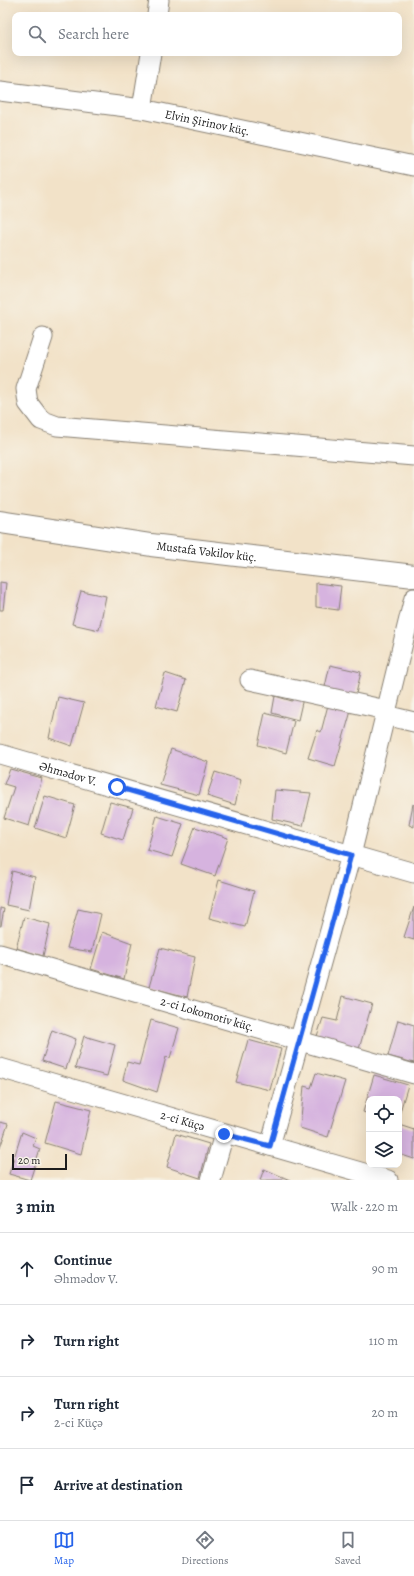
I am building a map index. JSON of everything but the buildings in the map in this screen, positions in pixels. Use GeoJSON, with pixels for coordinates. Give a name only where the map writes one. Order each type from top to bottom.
{"type":"FeatureCollection","features":[{"type":"Feature","properties":{"kind":"street"},"geometry":{"type":"LineString","coordinates":[[157,12],[159,0]]}},
{"type":"Feature","properties":{"kind":"street"},"geometry":{"type":"LineString","coordinates":[[142,109],[151,56]]}},
{"type":"Feature","properties":{"kind":"street","name":"Elvin Şirinov küç."},"geometry":{"type":"LineString","coordinates":[[0,91],[142,109],[414,166]]}},
{"type":"Feature","properties":{"kind":"street"},"geometry":{"type":"LineString","coordinates":[[43,336],[26,389],[28,403],[40,420],[57,426],[414,456]]}},
{"type":"Feature","properties":{"kind":"street","name":"Mustafa Vəkilov küç."},"geometry":{"type":"LineString","coordinates":[[0,522],[151,545],[414,576]]}},
{"type":"Feature","properties":{"kind":"street"},"geometry":{"type":"LineString","coordinates":[[270,1146],[351,855],[414,598]]}},
{"type":"Feature","properties":{"kind":"street"},"geometry":{"type":"LineString","coordinates":[[250,680],[386,713],[414,722]]}},
{"type":"Feature","properties":{"kind":"street","name":"Əhmədov V."},"geometry":{"type":"LineString","coordinates":[[0,754],[414,873]]}},
{"type":"Feature","properties":{"kind":"street","name":"2-ci Lokomotiv küç."},"geometry":{"type":"LineString","coordinates":[[0,954],[299,1042],[414,1074]]}},
{"type":"Feature","properties":{"kind":"street","name":"2-ci Küçə"},"geometry":{"type":"LineString","coordinates":[[0,1068],[224,1134],[388,1180]]}},
{"type":"Feature","properties":{"kind":"street"},"geometry":{"type":"LineString","coordinates":[[211,1180],[224,1134]]}},
{"type":"Feature","properties":{"kind":"route"},"geometry":{"type":"LineString","coordinates":[[117,787],[351,855],[270,1146],[224,1134]]}}]}
